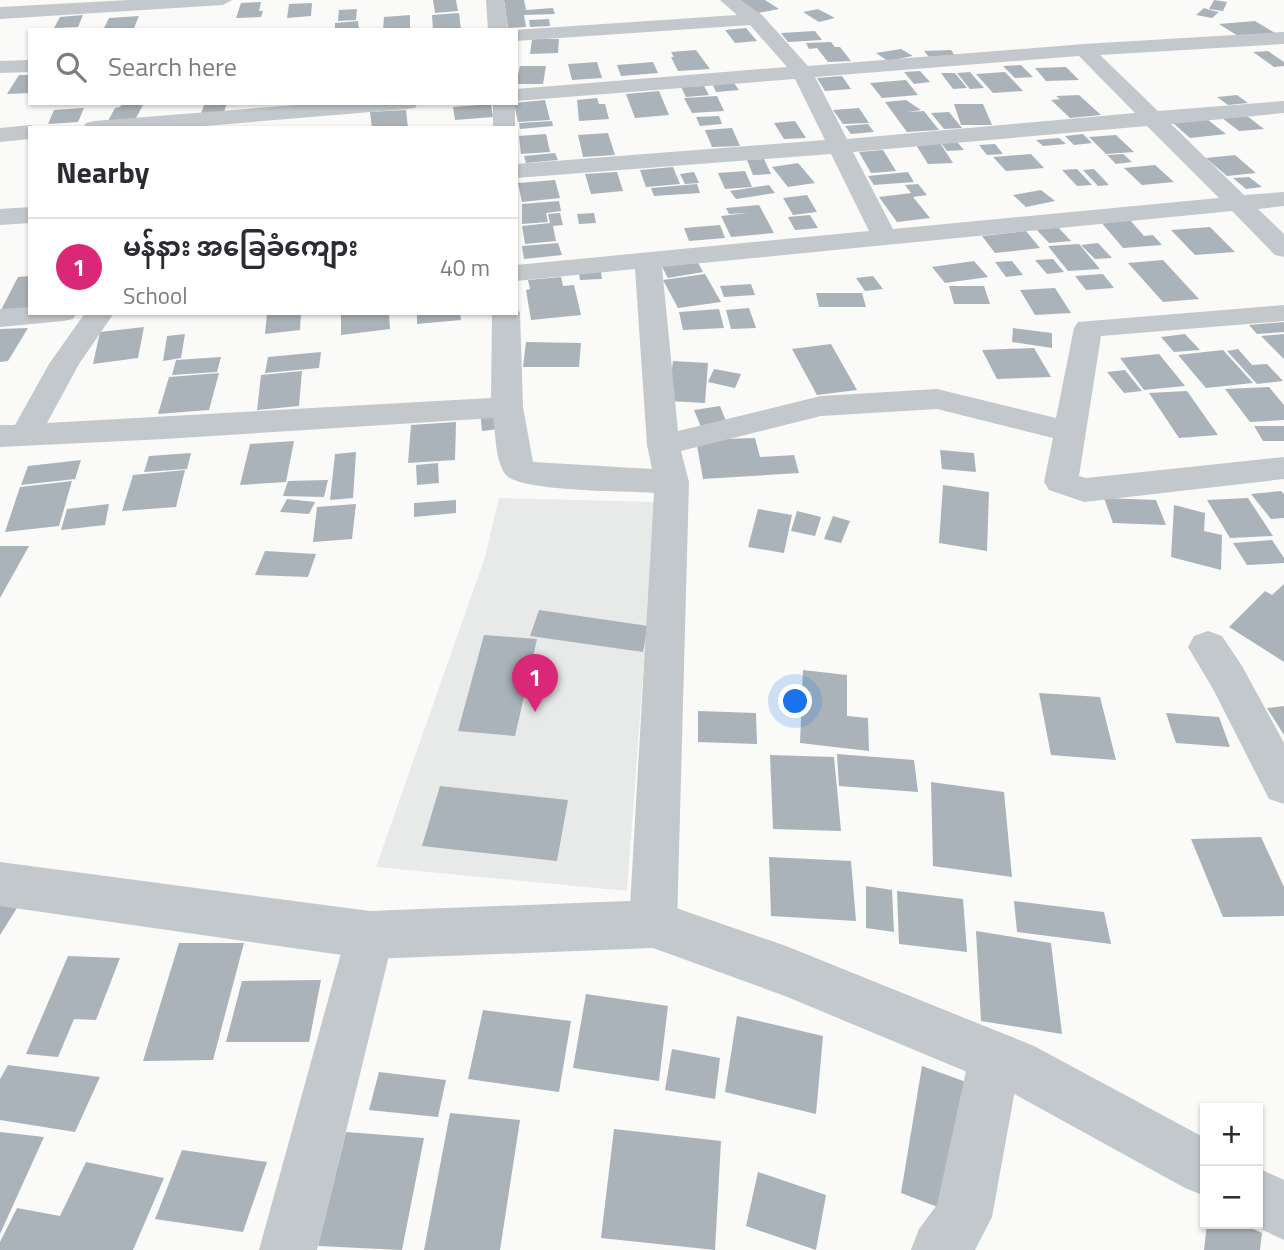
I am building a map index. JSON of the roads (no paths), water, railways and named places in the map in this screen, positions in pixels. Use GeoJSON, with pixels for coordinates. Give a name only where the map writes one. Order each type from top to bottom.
{"type":"FeatureCollection","features":[{"type":"Feature","properties":{"kind":"street"},"geometry":{"type":"LineString","coordinates":[[0,13],[223,0]]}},
{"type":"Feature","properties":{"kind":"street"},"geometry":{"type":"LineString","coordinates":[[223,20],[231,0]]}},
{"type":"Feature","properties":{"kind":"street"},"geometry":{"type":"LineString","coordinates":[[495,0],[498,28]]}},
{"type":"Feature","properties":{"kind":"street"},"geometry":{"type":"LineString","coordinates":[[729,0],[755,19],[802,72],[885,238]]}},
{"type":"Feature","properties":{"kind":"street"},"geometry":{"type":"LineString","coordinates":[[518,34],[755,19]]}},
{"type":"Feature","properties":{"kind":"street"},"geometry":{"type":"LineString","coordinates":[[518,94],[1084,50],[1284,38]]}},
{"type":"Feature","properties":{"kind":"street"},"geometry":{"type":"LineString","coordinates":[[1084,50],[1284,249]]}},
{"type":"Feature","properties":{"kind":"street"},"geometry":{"type":"LineString","coordinates":[[0,67],[28,65]]}},
{"type":"Feature","properties":{"kind":"street"},"geometry":{"type":"LineString","coordinates":[[110,126],[183,117],[375,105]]}},
{"type":"Feature","properties":{"kind":"street"},"geometry":{"type":"LineString","coordinates":[[504,105],[504,126]]}},
{"type":"Feature","properties":{"kind":"street"},"geometry":{"type":"LineString","coordinates":[[518,171],[1284,107]]}},
{"type":"Feature","properties":{"kind":"street"},"geometry":{"type":"LineString","coordinates":[[0,135],[28,132]]}},
{"type":"Feature","properties":{"kind":"street"},"geometry":{"type":"LineString","coordinates":[[518,273],[1284,199]]}},
{"type":"Feature","properties":{"kind":"street"},"geometry":{"type":"LineString","coordinates":[[0,218],[28,215]]}},
{"type":"Feature","properties":{"kind":"street"},"geometry":{"type":"LineString","coordinates":[[648,261],[663,445],[672,482],[653,924]]}},
{"type":"Feature","properties":{"kind":"street"},"geometry":{"type":"LineString","coordinates":[[1284,313],[1088,328],[1060,482],[1084,490],[1284,468]]}},
{"type":"Feature","properties":{"kind":"street"},"geometry":{"type":"LineString","coordinates":[[0,318],[38,315]]}},
{"type":"Feature","properties":{"kind":"street"},"geometry":{"type":"LineString","coordinates":[[12,435],[99,315]]}},
{"type":"Feature","properties":{"kind":"street"},"geometry":{"type":"LineString","coordinates":[[506,315],[507,407],[517,466],[522,471],[535,475],[672,482]]}},
{"type":"Feature","properties":{"kind":"street"},"geometry":{"type":"LineString","coordinates":[[663,445],[821,406],[937,399],[1070,432]]}},
{"type":"Feature","properties":{"kind":"street"},"geometry":{"type":"LineString","coordinates":[[12,435],[507,407]]}},
{"type":"Feature","properties":{"kind":"street"},"geometry":{"type":"LineString","coordinates":[[1209,647],[1284,785]]}},
{"type":"Feature","properties":{"kind":"street"},"geometry":{"type":"LineString","coordinates":[[0,884],[370,935],[653,924],[786,971],[995,1057],[1201,1166]]}},
{"type":"Feature","properties":{"kind":"street"},"geometry":{"type":"LineString","coordinates":[[288,1250],[370,935]]}},
{"type":"Feature","properties":{"kind":"street"},"geometry":{"type":"LineString","coordinates":[[940,1250],[963,1217],[995,1057]]}},
{"type":"Feature","properties":{"kind":"street"},"geometry":{"type":"LineString","coordinates":[[1263,1200],[1284,1211]]}},
{"type":"Feature","properties":{"kind":"place","name":"မန်နား အခြေခံကျေား"},"geometry":{"type":"Point","coordinates":[535,712]}}]}
